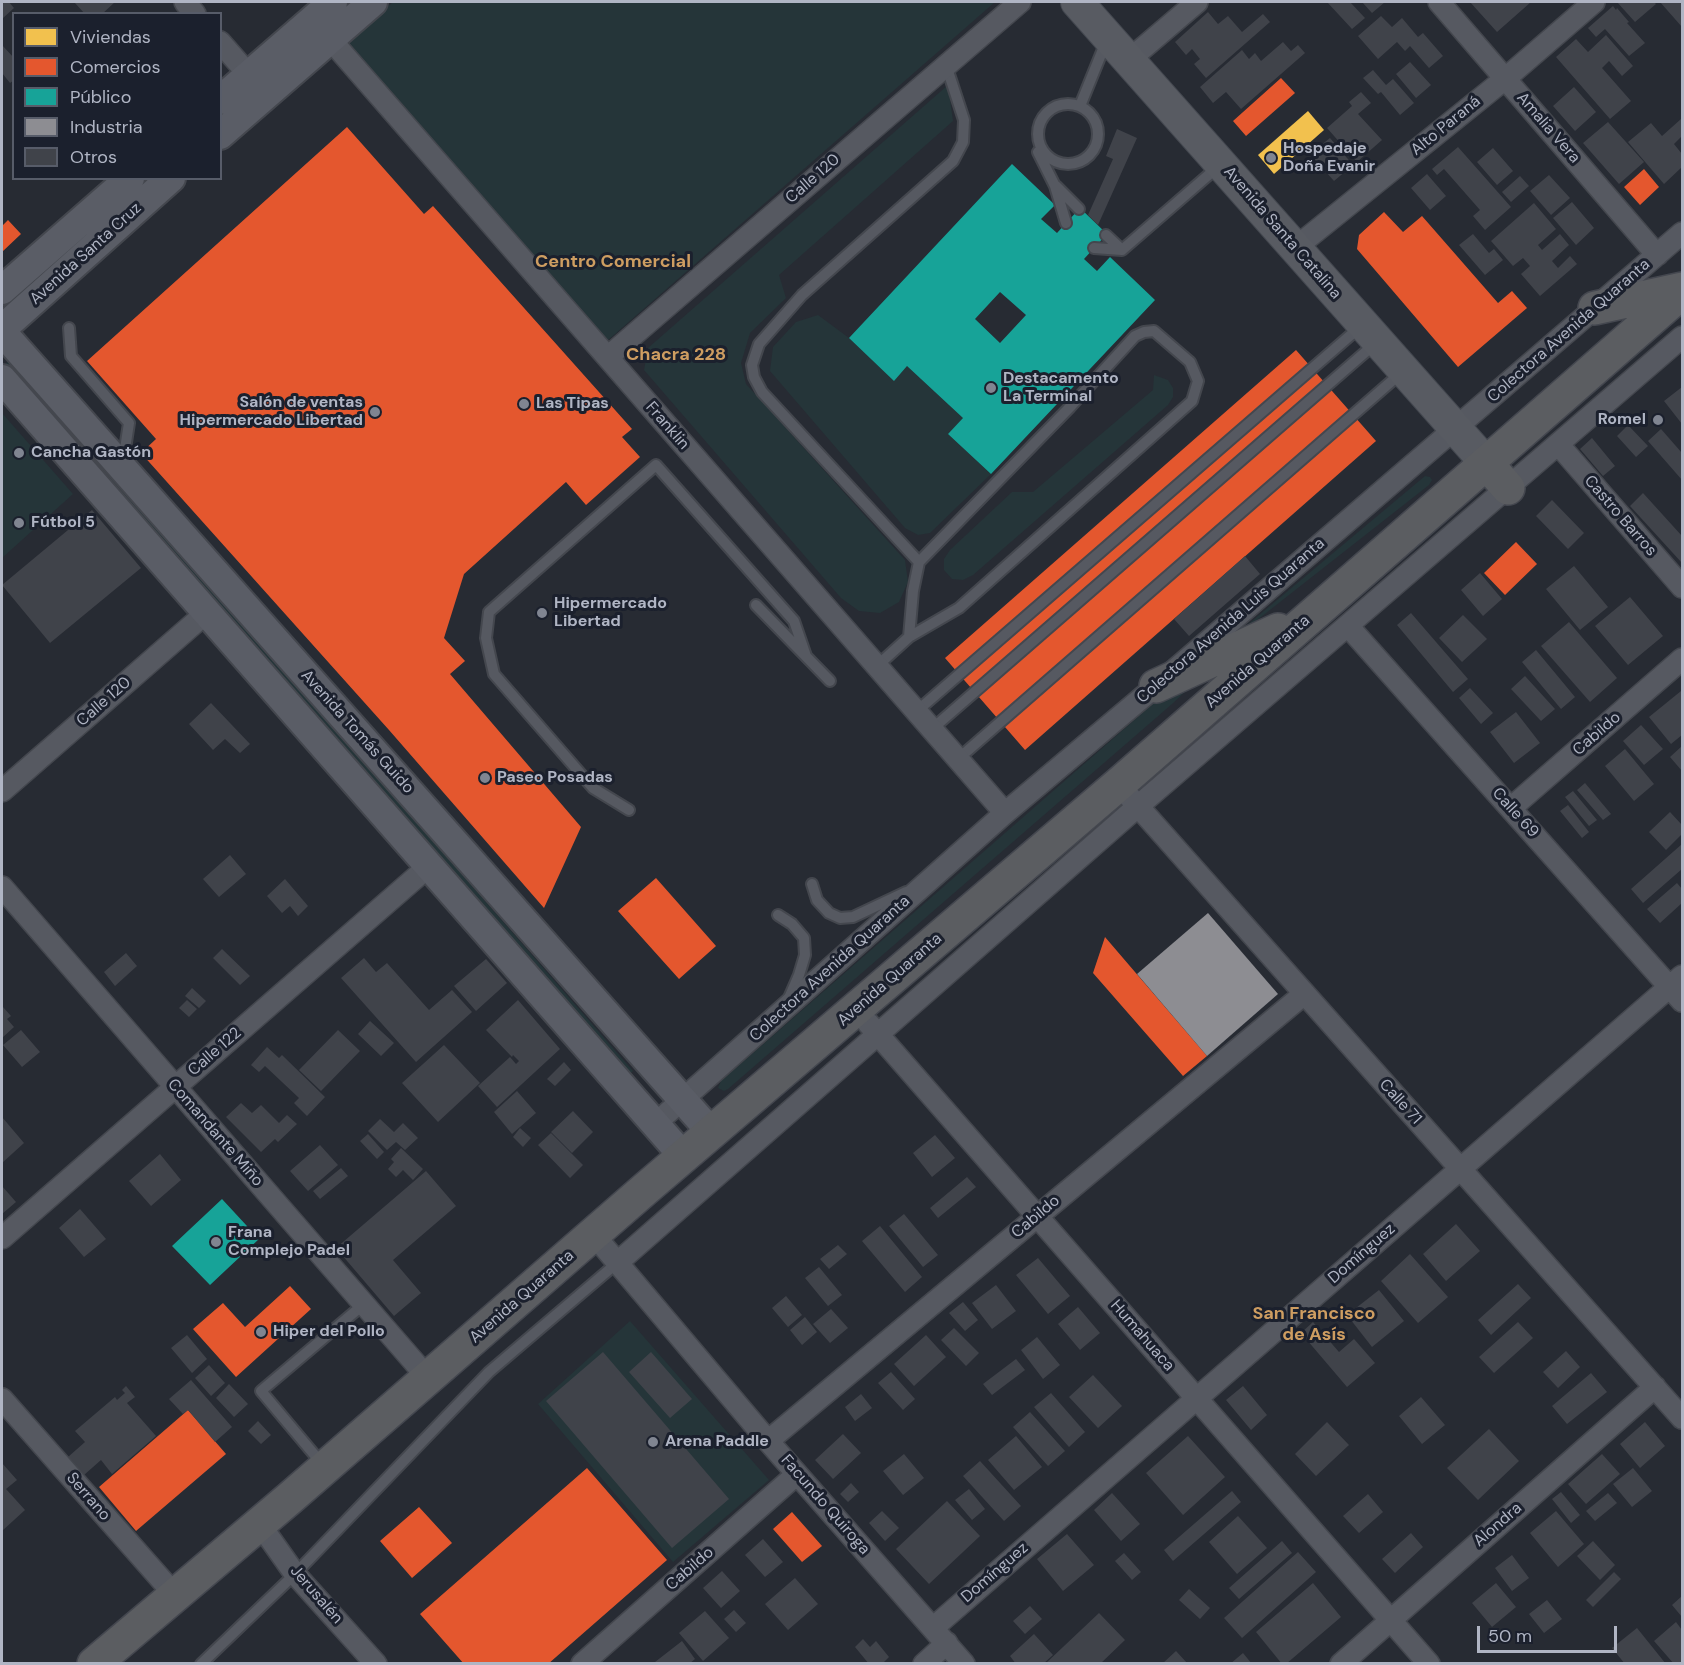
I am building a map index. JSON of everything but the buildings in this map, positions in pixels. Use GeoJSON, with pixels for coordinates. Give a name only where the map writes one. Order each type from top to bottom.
{"type":"FeatureCollection","features":[{"type":"Feature","properties":{"kind":"highway"},"geometry":{"type":"LineString","coordinates":[[1595,308],[1683,290]]}},
{"type":"Feature","properties":{"kind":"highway","name":"Avenida Quaranta"},"geometry":{"type":"LineString","coordinates":[[94,1664],[325,1468],[856,1009],[1128,795],[1313,614],[1497,476],[1683,290]]}},
{"type":"Feature","properties":{"kind":"highway"},"geometry":{"type":"LineString","coordinates":[[1156,686],[1313,614]]}},
{"type":"Feature","properties":{"kind":"main road"},"geometry":{"type":"LineString","coordinates":[[222,98],[333,2]]}},
{"type":"Feature","properties":{"kind":"main road"},"geometry":{"type":"LineString","coordinates":[[222,133],[373,2]]}},
{"type":"Feature","properties":{"kind":"main road","name":"Avenida Santa Catalina"},"geometry":{"type":"LineString","coordinates":[[1077,2],[1497,476]]}},
{"type":"Feature","properties":{"kind":"main road","name":"Avenida Santa Cruz"},"geometry":{"type":"LineString","coordinates":[[2,290],[128,180]]}},
{"type":"Feature","properties":{"kind":"main road","name":"Avenida Santa Cruz"},"geometry":{"type":"LineString","coordinates":[[2,331],[169,180]]}},
{"type":"Feature","properties":{"kind":"main road","name":"Avenida Tomás Guido"},"geometry":{"type":"LineString","coordinates":[[2,331],[712,1133]]}},
{"type":"Feature","properties":{"kind":"main road","name":"Avenida Tomás Guido"},"geometry":{"type":"LineString","coordinates":[[2,379],[684,1156]]}},
{"type":"Feature","properties":{"kind":"street","name":"Calle 120"},"geometry":{"type":"LineString","coordinates":[[608,357],[1020,2]]}},
{"type":"Feature","properties":{"kind":"street"},"geometry":{"type":"LineString","coordinates":[[1129,60],[1197,2]]}},
{"type":"Feature","properties":{"kind":"street","name":"Amalia Vera"},"geometry":{"type":"LineString","coordinates":[[1439,2],[1657,255]]}},
{"type":"Feature","properties":{"kind":"street","name":"Alto Paraná"},"geometry":{"type":"LineString","coordinates":[[1295,248],[1506,78],[1594,2]]}},
{"type":"Feature","properties":{"kind":"street","name":"Franklin"},"geometry":{"type":"LineString","coordinates":[[330,39],[1005,813]]}},
{"type":"Feature","properties":{"kind":"street"},"geometry":{"type":"LineString","coordinates":[[222,44],[249,75]]}},
{"type":"Feature","properties":{"kind":"street","name":"Colectora Avenida Quaranta"},"geometry":{"type":"LineString","coordinates":[[1455,428],[1683,233]]}},
{"type":"Feature","properties":{"kind":"street"},"geometry":{"type":"LineString","coordinates":[[617,1263],[877,1033],[1128,795],[1348,626],[1497,476],[1558,444],[1683,337]]}},
{"type":"Feature","properties":{"kind":"street","name":"Colectora Avenida Luis Quaranta"},"geometry":{"type":"LineString","coordinates":[[1005,813],[1455,428]]}},
{"type":"Feature","properties":{"kind":"street","name":"Castro Barros"},"geometry":{"type":"LineString","coordinates":[[1558,444],[1683,587]]}},
{"type":"Feature","properties":{"kind":"street","name":"Calle 120"},"geometry":{"type":"LineString","coordinates":[[2,791],[206,613]]}},
{"type":"Feature","properties":{"kind":"street","name":"Calle 69"},"geometry":{"type":"LineString","coordinates":[[1348,626],[1511,808],[1678,988]]}},
{"type":"Feature","properties":{"kind":"street","name":"Cabildo"},"geometry":{"type":"LineString","coordinates":[[1511,808],[1683,659]]}},
{"type":"Feature","properties":{"kind":"street","name":"Calle 71"},"geometry":{"type":"LineString","coordinates":[[1128,795],[1683,1418]]}},
{"type":"Feature","properties":{"kind":"street","name":"Colectora Avenida Quaranta"},"geometry":{"type":"LineString","coordinates":[[655,1124],[1005,813]]}},
{"type":"Feature","properties":{"kind":"street","name":"Calle 122"},"geometry":{"type":"LineString","coordinates":[[2,1238],[429,866]]}},
{"type":"Feature","properties":{"kind":"street","name":"Comandante Miño"},"geometry":{"type":"LineString","coordinates":[[2,887],[428,1378]]}},
{"type":"Feature","properties":{"kind":"street","name":"Domínguez"},"geometry":{"type":"LineString","coordinates":[[924,1664],[940,1636],[1196,1398],[1460,1169],[1678,988]]}},
{"type":"Feature","properties":{"kind":"street","name":"Cabildo"},"geometry":{"type":"LineString","coordinates":[[768,1441],[1304,994]]}},
{"type":"Feature","properties":{"kind":"street","name":"Humahuaca"},"geometry":{"type":"LineString","coordinates":[[856,1009],[1429,1664]]}},
{"type":"Feature","properties":{"kind":"street","name":"Facundo Quiroga"},"geometry":{"type":"LineString","coordinates":[[594,1235],[768,1441],[964,1664]]}},
{"type":"Feature","properties":{"kind":"street","name":"Alondra"},"geometry":{"type":"LineString","coordinates":[[1341,1664],[1655,1387]]}},
{"type":"Feature","properties":{"kind":"street","name":"Serrano"},"geometry":{"type":"LineString","coordinates":[[2,1399],[174,1594]]}},
{"type":"Feature","properties":{"kind":"street","name":"Cabildo"},"geometry":{"type":"LineString","coordinates":[[582,1664],[797,1474]]}},
{"type":"Feature","properties":{"kind":"street","name":"Jerusalén"},"geometry":{"type":"LineString","coordinates":[[259,1523],[295,1574],[376,1664]]}},
{"type":"Feature","properties":{"kind":"lane"},"geometry":{"type":"LineString","coordinates":[[1080,106],[1108,36]]}},
{"type":"Feature","properties":{"kind":"lane"},"geometry":{"type":"LineString","coordinates":[[919,562],[762,392],[754,376],[752,364],[759,344],[802,295],[953,160],[963,142],[964,120],[946,64]]}},
{"type":"Feature","properties":{"kind":"lane"},"geometry":{"type":"LineString","coordinates":[[1038,140],[1041,149],[1057,163],[1067,165],[1077,163],[1086,158],[1097,141],[1098,130],[1095,121],[1080,106],[1062,105],[1046,114],[1038,130],[1038,140],[1038,152],[1055,186],[1066,223]]}},
{"type":"Feature","properties":{"kind":"lane"},"geometry":{"type":"LineString","coordinates":[[1094,249],[1122,250],[1221,164]]}},
{"type":"Feature","properties":{"kind":"lane"},"geometry":{"type":"LineString","coordinates":[[1055,186],[1079,209]]}},
{"type":"Feature","properties":{"kind":"lane"},"geometry":{"type":"LineString","coordinates":[[1106,235],[1122,250]]}},
{"type":"Feature","properties":{"kind":"lane"},"geometry":{"type":"LineString","coordinates":[[69,328],[71,356],[129,423],[122,468]]}},
{"type":"Feature","properties":{"kind":"lane"},"geometry":{"type":"LineString","coordinates":[[877,666],[909,637],[959,608],[1192,401],[1198,381],[1190,362],[1155,331],[1135,336],[1070,407],[919,562],[913,591],[909,637]]}},
{"type":"Feature","properties":{"kind":"lane"},"geometry":{"type":"LineString","coordinates":[[916,711],[1370,333]]}},
{"type":"Feature","properties":{"kind":"lane"},"geometry":{"type":"LineString","coordinates":[[932,729],[1370,333]]}},
{"type":"Feature","properties":{"kind":"lane"},"geometry":{"type":"LineString","coordinates":[[958,759],[1404,371]]}},
{"type":"Feature","properties":{"kind":"lane"},"geometry":{"type":"LineString","coordinates":[[629,810],[593,788],[494,674],[486,638],[489,612],[656,465],[794,621],[806,656]]}},
{"type":"Feature","properties":{"kind":"lane"},"geometry":{"type":"LineString","coordinates":[[756,605],[830,681]]}},
{"type":"Feature","properties":{"kind":"lane"},"geometry":{"type":"LineString","coordinates":[[812,885],[817,900],[829,913],[840,918],[853,917],[928,882]]}},
{"type":"Feature","properties":{"kind":"lane"},"geometry":{"type":"LineString","coordinates":[[778,915],[792,924],[804,938],[804,955],[799,975],[784,1010]]}},
{"type":"Feature","properties":{"kind":"lane"},"geometry":{"type":"LineString","coordinates":[[201,1664],[295,1574],[489,1372],[617,1263]]}},
{"type":"Feature","properties":{"kind":"lane"},"geometry":{"type":"LineString","coordinates":[[325,1468],[261,1391],[364,1304]]}},
{"type":"Feature","properties":{"kind":"shaded area"},"geometry":{"type":"Polygon","coordinates":[[[393,2],[995,2],[607,341],[346,43],[393,2]]]}},
{"type":"Feature","properties":{"kind":"shaded area"},"geometry":{"type":"Polygon","coordinates":[[[948,85],[953,121],[779,275],[786,298],[750,333],[741,363],[746,384],[905,560],[908,582],[899,602],[880,613],[859,611],[841,598],[644,370],[648,348],[948,85]]]}},
{"type":"Feature","properties":{"kind":"shaded area"},"geometry":{"type":"Polygon","coordinates":[[[818,315],[849,338],[894,380],[907,366],[963,418],[948,434],[991,474],[930,533],[918,535],[905,528],[770,371],[773,347],[796,322],[818,315]]]}},
{"type":"Feature","properties":{"kind":"shaded area"},"geometry":{"type":"Polygon","coordinates":[[[12,358],[633,1071],[623,1080],[2,367],[12,358]]]}},
{"type":"Feature","properties":{"kind":"shaded area"},"geometry":{"type":"Polygon","coordinates":[[[1154,375],[1168,380],[1173,388],[1173,397],[1168,405],[973,575],[963,580],[952,579],[944,570],[944,559],[950,550],[1012,492],[1033,492],[1153,390],[1154,375]]]}},
{"type":"Feature","properties":{"kind":"shaded area","name":"Fútbol 5"},"geometry":{"type":"Polygon","coordinates":[[[2,413],[73,494],[2,558],[2,413]]]}},
{"type":"Feature","properties":{"kind":"shaded area"},"geometry":{"type":"Polygon","coordinates":[[[1425,476],[1432,480],[1429,485],[1247,628],[1246,626],[1425,476]]]}},
{"type":"Feature","properties":{"kind":"shaded area"},"geometry":{"type":"Polygon","coordinates":[[[1219,660],[1172,704],[728,1089],[724,1091],[718,1088],[721,1081],[1163,695],[1219,660]]]}},
{"type":"Feature","properties":{"kind":"shaded area","name":"Arena Paddle"},"geometry":{"type":"Polygon","coordinates":[[[630,1321],[769,1480],[673,1562],[538,1404],[630,1321]]]}},
{"type":"Feature","properties":{"kind":"place","name":"Hospedaje Doña Evanir"},"geometry":{"type":"Point","coordinates":[1271,158]}},
{"type":"Feature","properties":{"kind":"place","name":"Destacamento La Terminal"},"geometry":{"type":"Point","coordinates":[991,388]}},
{"type":"Feature","properties":{"kind":"place","name":"Las Tipas"},"geometry":{"type":"Point","coordinates":[524,404]}},
{"type":"Feature","properties":{"kind":"place","name":"Salón de ventas Hipermercado Libertad"},"geometry":{"type":"Point","coordinates":[375,412]}},
{"type":"Feature","properties":{"kind":"place","name":"Romel"},"geometry":{"type":"Point","coordinates":[1658,420]}},
{"type":"Feature","properties":{"kind":"place","name":"Cancha Gastón"},"geometry":{"type":"Point","coordinates":[19,453]}},
{"type":"Feature","properties":{"kind":"place","name":"Fútbol 5"},"geometry":{"type":"Point","coordinates":[19,523]}},
{"type":"Feature","properties":{"kind":"place","name":"Hipermercado Libertad"},"geometry":{"type":"Point","coordinates":[542,613]}},
{"type":"Feature","properties":{"kind":"place","name":"Paseo Posadas"},"geometry":{"type":"Point","coordinates":[485,778]}},
{"type":"Feature","properties":{"kind":"place","name":"Frana Complejo Padel"},"geometry":{"type":"Point","coordinates":[216,1242]}},
{"type":"Feature","properties":{"kind":"place","name":"Hiper del Pollo"},"geometry":{"type":"Point","coordinates":[261,1332]}},
{"type":"Feature","properties":{"kind":"place","name":"Arena Paddle"},"geometry":{"type":"Point","coordinates":[653,1442]}},
{"type":"Feature","properties":{"kind":"district","name":"Centro Comercial"},"geometry":{"type":"Point","coordinates":[613,262]}},
{"type":"Feature","properties":{"kind":"district","name":"Chacra 228"},"geometry":{"type":"Point","coordinates":[676,355]}},
{"type":"Feature","properties":{"kind":"district","name":"San Francisco de Asís"},"geometry":{"type":"Point","coordinates":[1314,1324]}}]}
